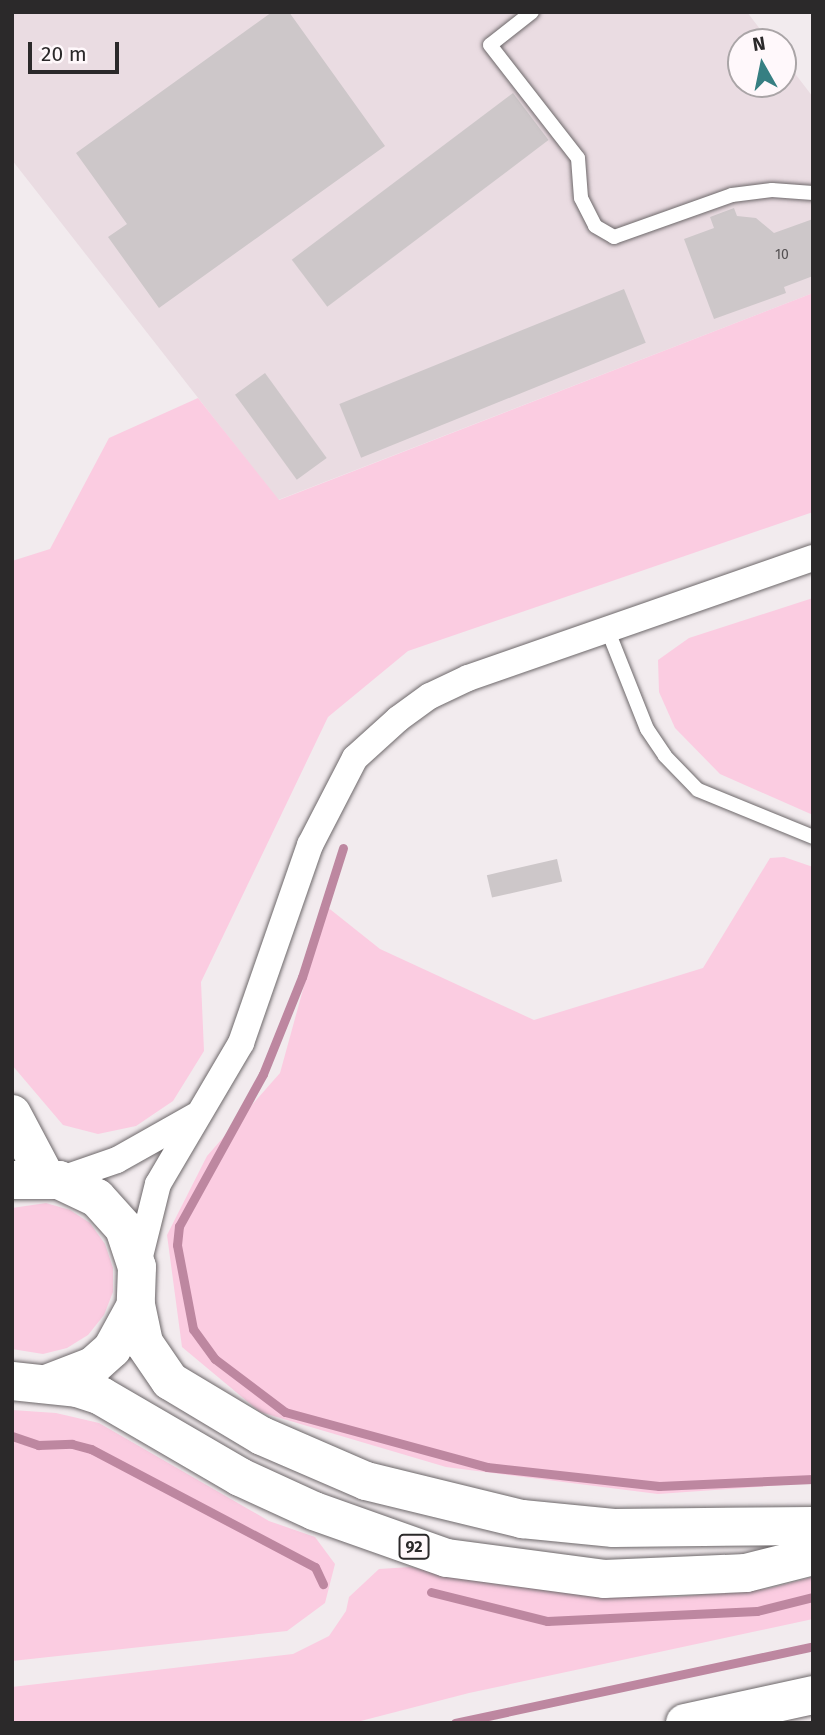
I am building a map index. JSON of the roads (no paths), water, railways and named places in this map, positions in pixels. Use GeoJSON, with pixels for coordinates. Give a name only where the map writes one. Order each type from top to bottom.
{"type":"FeatureCollection","features":[{"type":"Feature","properties":{"kind":"main road"},"geometry":{"type":"LineString","coordinates":[[12,1114],[39,1180]]}},
{"type":"Feature","properties":{"kind":"main road","name":"92"},"geometry":{"type":"LineString","coordinates":[[39,1180],[79,1187],[112,1211],[133,1247],[137,1267],[136,1305],[144,1343],[170,1381],[262,1436],[366,1482],[522,1519],[614,1528],[813,1526]]}},
{"type":"Feature","properties":{"kind":"main road","name":"92"},"geometry":{"type":"LineString","coordinates":[[29,1382],[93,1366],[112,1349],[136,1305]]}},
{"type":"Feature","properties":{"kind":"main road","name":"92"},"geometry":{"type":"LineString","coordinates":[[29,1382],[101,1396],[252,1482],[314,1511],[447,1558],[604,1579],[746,1573],[813,1556]]}},
{"type":"Feature","properties":{"kind":"main road"},"geometry":{"type":"LineString","coordinates":[[685,1723],[813,1695]]}},
{"type":"Feature","properties":{"kind":"street"},"geometry":{"type":"LineString","coordinates":[[137,1267],[158,1184],[196,1115],[241,1043],[310,845],[355,758],[430,696],[813,558]]}},
{"type":"Feature","properties":{"kind":"street"},"geometry":{"type":"LineString","coordinates":[[39,1180],[117,1160],[196,1115]]}},
{"type":"Feature","properties":{"kind":"lane"},"geometry":{"type":"LineString","coordinates":[[532,12],[490,45],[578,158],[581,198],[595,226],[614,237],[732,195],[813,193]]}},
{"type":"Feature","properties":{"kind":"lane"},"geometry":{"type":"LineString","coordinates":[[608,631],[647,729],[665,756],[698,790],[813,837]]}},
{"type":"Feature","properties":{"kind":"waterway"},"geometry":{"type":"LineString","coordinates":[[343,848],[302,977],[263,1074],[179,1226],[177,1245],[193,1329],[215,1359],[285,1412],[487,1467],[659,1486],[813,1479]]}},
{"type":"Feature","properties":{"kind":"waterway"},"geometry":{"type":"LineString","coordinates":[[12,1436],[38,1445],[72,1444],[91,1449],[315,1567],[323,1584]]}},
{"type":"Feature","properties":{"kind":"waterway"},"geometry":{"type":"LineString","coordinates":[[431,1592],[547,1621],[757,1611],[813,1597]]}},
{"type":"Feature","properties":{"kind":"waterway"},"geometry":{"type":"LineString","coordinates":[[455,1723],[813,1646]]}}]}
